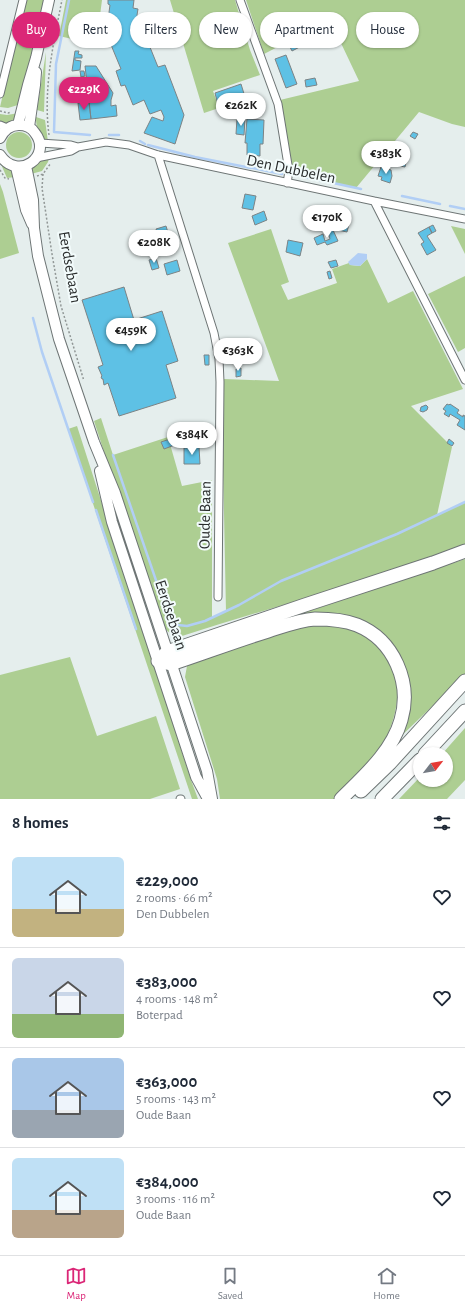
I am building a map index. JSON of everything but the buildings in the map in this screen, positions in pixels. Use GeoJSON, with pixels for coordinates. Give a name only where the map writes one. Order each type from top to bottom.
{"type":"FeatureCollection","features":[{"type":"Feature","properties":{"kind":"highway"},"geometry":{"type":"LineString","coordinates":[[166,659],[305,604],[433,563],[465,551]]}},
{"type":"Feature","properties":{"kind":"highway"},"geometry":{"type":"LineString","coordinates":[[166,659],[298,622],[315,619],[346,621],[358,626],[376,638],[392,653],[402,678],[404,695],[401,721],[386,751],[341,799]]}},
{"type":"Feature","properties":{"kind":"highway"},"geometry":{"type":"LineString","coordinates":[[352,799],[390,763],[465,681]]}},
{"type":"Feature","properties":{"kind":"highway"},"geometry":{"type":"LineString","coordinates":[[431,747],[465,710]]}},
{"type":"Feature","properties":{"kind":"highway"},"geometry":{"type":"LineString","coordinates":[[382,799],[413,767]]}},
{"type":"Feature","properties":{"kind":"main road"},"geometry":{"type":"LineString","coordinates":[[18,125],[36,58],[49,0]]}},
{"type":"Feature","properties":{"kind":"main road"},"geometry":{"type":"LineString","coordinates":[[29,127],[35,85],[36,58]]}},
{"type":"Feature","properties":{"kind":"main road"},"geometry":{"type":"LineString","coordinates":[[0,138],[4,126],[18,125],[29,127],[34,131],[40,143],[40,151],[32,163],[21,166],[9,164],[0,155]]}},
{"type":"Feature","properties":{"kind":"main road","name":"Eerdsebaan"},"geometry":{"type":"LineString","coordinates":[[21,166],[33,205],[34,228],[38,256],[59,340],[94,442],[112,522],[166,659],[207,771],[212,799]]}},
{"type":"Feature","properties":{"kind":"main road","name":"Eerdsebaan"},"geometry":{"type":"LineString","coordinates":[[166,659],[196,777],[208,799]]}},
{"type":"Feature","properties":{"kind":"street"},"geometry":{"type":"LineString","coordinates":[[0,94],[23,0]]}},
{"type":"Feature","properties":{"kind":"street"},"geometry":{"type":"LineString","coordinates":[[240,0],[278,104],[289,172],[287,183]]}},
{"type":"Feature","properties":{"kind":"street","name":"Den Dubbelen"},"geometry":{"type":"LineString","coordinates":[[36,158],[71,151],[78,147],[106,142],[118,143],[129,145],[158,155],[465,219]]}},
{"type":"Feature","properties":{"kind":"street","name":"Den Dubbelen"},"geometry":{"type":"LineString","coordinates":[[40,143],[71,145],[78,147]]}},
{"type":"Feature","properties":{"kind":"street","name":"Oude Baan"},"geometry":{"type":"LineString","coordinates":[[158,155],[211,321],[219,359],[218,597]]}},
{"type":"Feature","properties":{"kind":"street"},"geometry":{"type":"LineString","coordinates":[[374,201],[465,380]]}},
{"type":"Feature","properties":{"kind":"path"},"geometry":{"type":"LineString","coordinates":[[49,138],[46,117],[48,81],[52,46],[62,0]]}},
{"type":"Feature","properties":{"kind":"path","name":"Eerdsebaan"},"geometry":{"type":"LineString","coordinates":[[43,174],[43,195],[61,306],[85,384]]}},
{"type":"Feature","properties":{"kind":"green space"},"geometry":{"type":"Polygon","coordinates":[[[25,0],[44,0],[41,12],[22,12],[25,0]]]}},
{"type":"Feature","properties":{"kind":"green space"},"geometry":{"type":"Polygon","coordinates":[[[66,0],[102,0],[100,12],[68,12],[68,38],[60,36],[66,0]]]}},
{"type":"Feature","properties":{"kind":"green space"},"geometry":{"type":"Polygon","coordinates":[[[170,0],[235,0],[239,12],[199,12],[199,48],[249,48],[260,75],[213,91],[219,108],[204,113],[184,48],[191,48],[191,12],[174,12],[170,0]]]}},
{"type":"Feature","properties":{"kind":"green space"},"geometry":{"type":"Polygon","coordinates":[[[246,0],[465,0],[465,127],[419,112],[356,188],[292,175],[288,141],[280,100],[359,81],[343,48],[348,48],[348,12],[260,12],[260,42],[252,18],[252,12],[250,12],[246,0]]]}},
{"type":"Feature","properties":{"kind":"green space"},"geometry":{"type":"Polygon","coordinates":[[[14,48],[33,48],[21,104],[8,108],[0,107],[14,48]]]}},
{"type":"Feature","properties":{"kind":"green space"},"geometry":{"type":"Polygon","coordinates":[[[262,48],[276,48],[264,54],[262,48]]]}},
{"type":"Feature","properties":{"kind":"green space"},"geometry":{"type":"Polygon","coordinates":[[[46,52],[44,112],[37,110],[46,52]]]}},
{"type":"Feature","properties":{"kind":"green space"},"geometry":{"type":"Polygon","coordinates":[[[19,113],[14,121],[5,124],[0,121],[0,114],[7,115],[19,113]]]}},
{"type":"Feature","properties":{"kind":"green space"},"geometry":{"type":"Polygon","coordinates":[[[36,117],[45,120],[48,142],[38,131],[36,117]]]}},
{"type":"Feature","properties":{"kind":"green space"},"geometry":{"type":"Polygon","coordinates":[[[19,132],[28,136],[32,145],[28,154],[19,158],[10,154],[6,145],[10,136],[19,132]]]}},
{"type":"Feature","properties":{"kind":"green space"},"geometry":{"type":"Polygon","coordinates":[[[49,158],[42,171],[31,174],[32,167],[38,161],[49,158]]]}},
{"type":"Feature","properties":{"kind":"green space"},"geometry":{"type":"Polygon","coordinates":[[[0,162],[5,167],[13,170],[15,177],[7,178],[0,162]]]}},
{"type":"Feature","properties":{"kind":"green space"},"geometry":{"type":"Polygon","coordinates":[[[0,184],[19,253],[0,259],[0,184]]]}},
{"type":"Feature","properties":{"kind":"green space"},"geometry":{"type":"Polygon","coordinates":[[[451,226],[465,229],[465,254],[451,226]]]}},
{"type":"Feature","properties":{"kind":"green space"},"geometry":{"type":"Polygon","coordinates":[[[271,229],[289,282],[281,285],[288,300],[337,283],[332,269],[349,263],[350,265],[360,266],[367,259],[388,303],[413,291],[463,389],[411,406],[452,447],[437,515],[465,502],[465,544],[420,562],[350,585],[178,636],[171,634],[159,621],[94,421],[101,418],[113,455],[168,437],[182,486],[212,480],[212,617],[226,611],[223,464],[224,379],[279,381],[228,243],[271,229]]]}},
{"type":"Feature","properties":{"kind":"green space"},"geometry":{"type":"Polygon","coordinates":[[[465,276],[465,348],[458,352],[428,294],[465,276]]]}},
{"type":"Feature","properties":{"kind":"green space"},"geometry":{"type":"Polygon","coordinates":[[[77,426],[198,799],[192,799],[68,429],[77,426]]]}},
{"type":"Feature","properties":{"kind":"green space"},"geometry":{"type":"Polygon","coordinates":[[[465,559],[465,675],[397,740],[408,713],[411,689],[403,664],[358,620],[270,624],[465,559]]]}},
{"type":"Feature","properties":{"kind":"green space"},"geometry":{"type":"Polygon","coordinates":[[[314,625],[341,627],[356,632],[364,636],[378,647],[389,662],[396,679],[397,701],[390,728],[385,740],[369,764],[337,799],[220,799],[217,779],[185,677],[187,666],[191,662],[284,632],[314,625]]]}},
{"type":"Feature","properties":{"kind":"green space"},"geometry":{"type":"Polygon","coordinates":[[[70,657],[97,736],[156,716],[180,789],[150,799],[0,799],[0,675],[70,657]]]}},
{"type":"Feature","properties":{"kind":"green space"},"geometry":{"type":"Polygon","coordinates":[[[465,728],[465,780],[447,799],[399,799],[413,784],[413,787],[453,787],[453,747],[448,747],[465,728]]]}},
{"type":"Feature","properties":{"kind":"water"},"geometry":{"type":"Polygon","coordinates":[[[358,253],[367,254],[367,259],[360,266],[350,265],[348,262],[358,253]]]}},
{"type":"Feature","properties":{"kind":"waterway"},"geometry":{"type":"LineString","coordinates":[[69,0],[56,64],[54,132],[90,135]]}},
{"type":"Feature","properties":{"kind":"waterway"},"geometry":{"type":"LineString","coordinates":[[109,135],[119,135]]}},
{"type":"Feature","properties":{"kind":"waterway"},"geometry":{"type":"LineString","coordinates":[[140,141],[145,144]]}},
{"type":"Feature","properties":{"kind":"waterway"},"geometry":{"type":"LineString","coordinates":[[148,145],[195,157],[251,168]]}},
{"type":"Feature","properties":{"kind":"waterway"},"geometry":{"type":"LineString","coordinates":[[253,168],[282,174]]}},
{"type":"Feature","properties":{"kind":"waterway"},"geometry":{"type":"LineString","coordinates":[[301,176],[361,189]]}},
{"type":"Feature","properties":{"kind":"waterway"},"geometry":{"type":"LineString","coordinates":[[402,196],[440,204]]}},
{"type":"Feature","properties":{"kind":"waterway"},"geometry":{"type":"LineString","coordinates":[[450,206],[465,209]]}},
{"type":"Feature","properties":{"kind":"waterway"},"geometry":{"type":"LineString","coordinates":[[33,318],[42,352],[93,502]]}},
{"type":"Feature","properties":{"kind":"waterway"},"geometry":{"type":"LineString","coordinates":[[113,455],[160,592],[171,618],[178,625],[187,626],[205,621],[239,605],[281,581],[397,534],[465,502]]}},
{"type":"Feature","properties":{"kind":"waterway"},"geometry":{"type":"LineString","coordinates":[[96,510],[136,629]]}}]}
